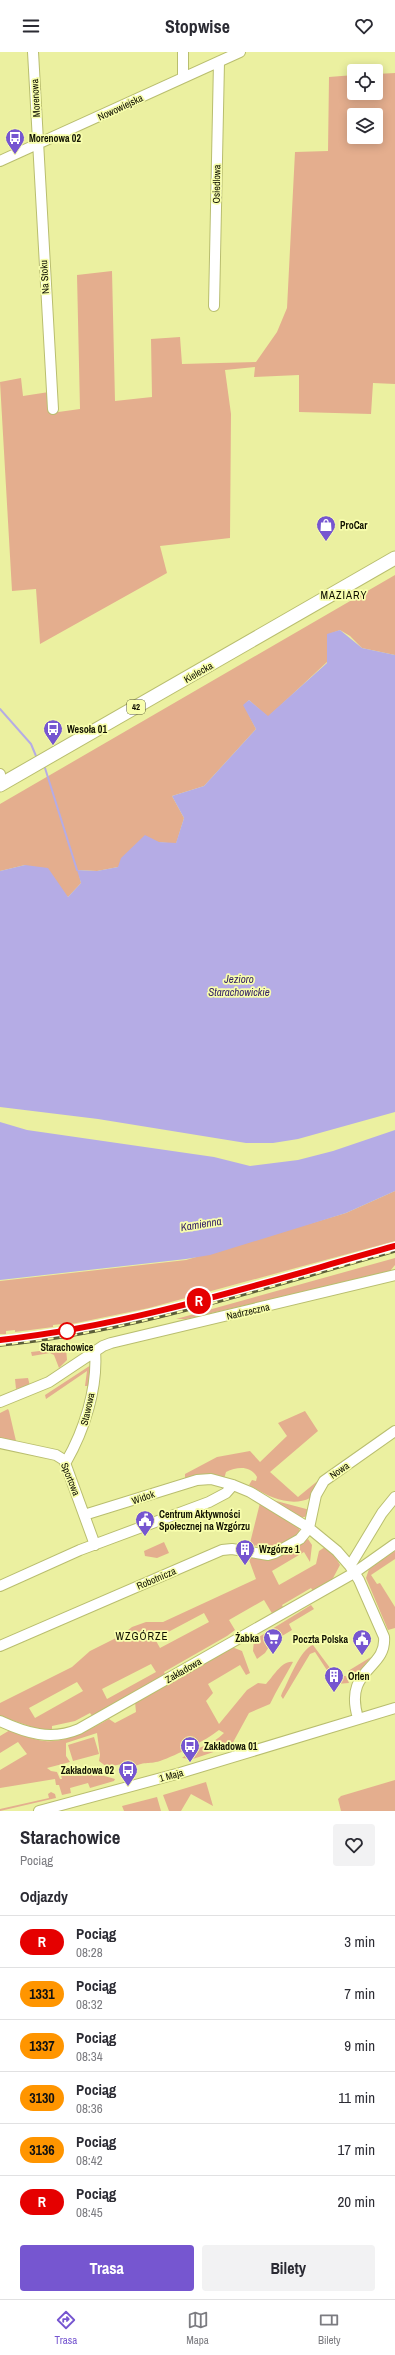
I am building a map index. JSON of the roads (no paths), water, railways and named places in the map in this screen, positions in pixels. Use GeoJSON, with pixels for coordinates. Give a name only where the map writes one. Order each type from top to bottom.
{"type":"FeatureCollection","features":[{"type":"Feature","properties":{"kind":"main road","name":"Kielecka"},"geometry":{"type":"LineString","coordinates":[[0,781],[395,558]]}},
{"type":"Feature","properties":{"kind":"street","name":"Morenowa"},"geometry":{"type":"LineString","coordinates":[[33,52],[37,144]]}},
{"type":"Feature","properties":{"kind":"street"},"geometry":{"type":"LineString","coordinates":[[183,52],[183,78]]}},
{"type":"Feature","properties":{"kind":"street","name":"Nowowiejska"},"geometry":{"type":"LineString","coordinates":[[0,162],[240,52]]}},
{"type":"Feature","properties":{"kind":"street","name":"Osiedlowa"},"geometry":{"type":"LineString","coordinates":[[214,306],[219,62]]}},
{"type":"Feature","properties":{"kind":"street","name":"Na Stoku"},"geometry":{"type":"LineString","coordinates":[[37,144],[53,408]]}},
{"type":"Feature","properties":{"kind":"street","name":"Nadrzeczna"},"geometry":{"type":"LineString","coordinates":[[0,1409],[41,1390],[95,1351],[111,1343],[395,1275]]}},
{"type":"Feature","properties":{"kind":"street","name":"Stawowa"},"geometry":{"type":"LineString","coordinates":[[66,1462],[82,1430],[96,1363],[95,1351]]}},
{"type":"Feature","properties":{"kind":"street","name":"Nadrzeczna"},"geometry":{"type":"LineString","coordinates":[[0,1402],[35,1389],[61,1375]]}},
{"type":"Feature","properties":{"kind":"street","name":"Nowa"},"geometry":{"type":"LineString","coordinates":[[309,1528],[316,1495],[324,1481],[395,1431]]}},
{"type":"Feature","properties":{"kind":"street","name":"Sportowa"},"geometry":{"type":"LineString","coordinates":[[0,1443],[56,1455],[66,1462],[84,1515]]}},
{"type":"Feature","properties":{"kind":"street","name":"Widok"},"geometry":{"type":"LineString","coordinates":[[84,1515],[197,1480],[211,1479],[233,1485],[250,1492],[309,1528],[352,1569]]}},
{"type":"Feature","properties":{"kind":"street"},"geometry":{"type":"LineString","coordinates":[[0,1586],[95,1545],[208,1502],[226,1493],[233,1485]]}},
{"type":"Feature","properties":{"kind":"street"},"geometry":{"type":"LineString","coordinates":[[358,1718],[354,1700],[356,1686],[380,1654],[384,1643],[382,1632],[352,1569],[382,1513],[395,1497]]}},
{"type":"Feature","properties":{"kind":"street"},"geometry":{"type":"LineString","coordinates":[[84,1515],[95,1545]]}},
{"type":"Feature","properties":{"kind":"street","name":"Robotnicza"},"geometry":{"type":"LineString","coordinates":[[0,1646],[222,1550],[232,1549],[261,1555],[275,1553],[300,1539],[309,1528]]}},
{"type":"Feature","properties":{"kind":"street","name":"Zakładowa"},"geometry":{"type":"LineString","coordinates":[[3,1722],[46,1736],[73,1731],[395,1544]]}},
{"type":"Feature","properties":{"kind":"street","name":"1 Maja"},"geometry":{"type":"LineString","coordinates":[[39,1811],[180,1773],[395,1708]]}},
{"type":"Feature","properties":{"kind":"water","name":"Jezioro Starachowickie"},"geometry":{"type":"Polygon","coordinates":[[[340,630],[362,648],[395,655],[395,1112],[298,1139],[273,1143],[246,1143],[98,1119],[0,1107],[0,871],[25,865],[48,868],[68,897],[81,883],[77,870],[97,871],[118,867],[121,858],[145,835],[159,842],[176,843],[184,818],[172,796],[204,786],[256,729],[243,705],[249,700],[268,716],[327,663],[327,634],[340,630]]]}},
{"type":"Feature","properties":{"kind":"water","name":"Kamienna"},"geometry":{"type":"Polygon","coordinates":[[[0,1122],[27,1130],[214,1157],[250,1166],[298,1160],[333,1151],[395,1130],[395,1191],[346,1213],[210,1255],[0,1280],[0,1122]]]}},
{"type":"Feature","properties":{"kind":"waterway"},"geometry":{"type":"LineString","coordinates":[[0,709],[31,744],[36,756]]}},
{"type":"Feature","properties":{"kind":"waterway"},"geometry":{"type":"LineString","coordinates":[[45,768],[77,870]]}},
{"type":"Feature","properties":{"kind":"railway"},"geometry":{"type":"LineString","coordinates":[[0,1345],[50,1339],[150,1319],[199,1307],[395,1251]]}},
{"type":"Feature","properties":{"kind":"train","name":"R"},"geometry":{"type":"LineString","coordinates":[[0,1340],[74,1330],[153,1313],[395,1246]]}},
{"type":"Feature","properties":{"kind":"place","name":"Morenowa 02"},"geometry":{"type":"Point","coordinates":[15,155]}},
{"type":"Feature","properties":{"kind":"place","name":"ProCar"},"geometry":{"type":"Point","coordinates":[326,542]}},
{"type":"Feature","properties":{"kind":"place","name":"Wesoła 01"},"geometry":{"type":"Point","coordinates":[53,746]}},
{"type":"Feature","properties":{"kind":"place","name":"Starachowice"},"geometry":{"type":"Point","coordinates":[67,1331]}},
{"type":"Feature","properties":{"kind":"place","name":"Centrum Aktywności Społecznej na Wzgórzu"},"geometry":{"type":"Point","coordinates":[145,1537]}},
{"type":"Feature","properties":{"kind":"place","name":"Wzgórze 1"},"geometry":{"type":"Point","coordinates":[245,1566]}},
{"type":"Feature","properties":{"kind":"place","name":"Żabka"},"geometry":{"type":"Point","coordinates":[273,1655]}},
{"type":"Feature","properties":{"kind":"place","name":"Poczta Polska"},"geometry":{"type":"Point","coordinates":[362,1656]}},
{"type":"Feature","properties":{"kind":"place","name":"Orlen"},"geometry":{"type":"Point","coordinates":[334,1693]}},
{"type":"Feature","properties":{"kind":"place","name":"Zakładowa 01"},"geometry":{"type":"Point","coordinates":[190,1763]}},
{"type":"Feature","properties":{"kind":"place","name":"Zakładowa 02"},"geometry":{"type":"Point","coordinates":[128,1787]}},
{"type":"Feature","properties":{"kind":"district","name":"MAZIARY"},"geometry":{"type":"Point","coordinates":[344,595]}},
{"type":"Feature","properties":{"kind":"district","name":"WZGÓRZE"},"geometry":{"type":"Point","coordinates":[142,1636]}}]}
